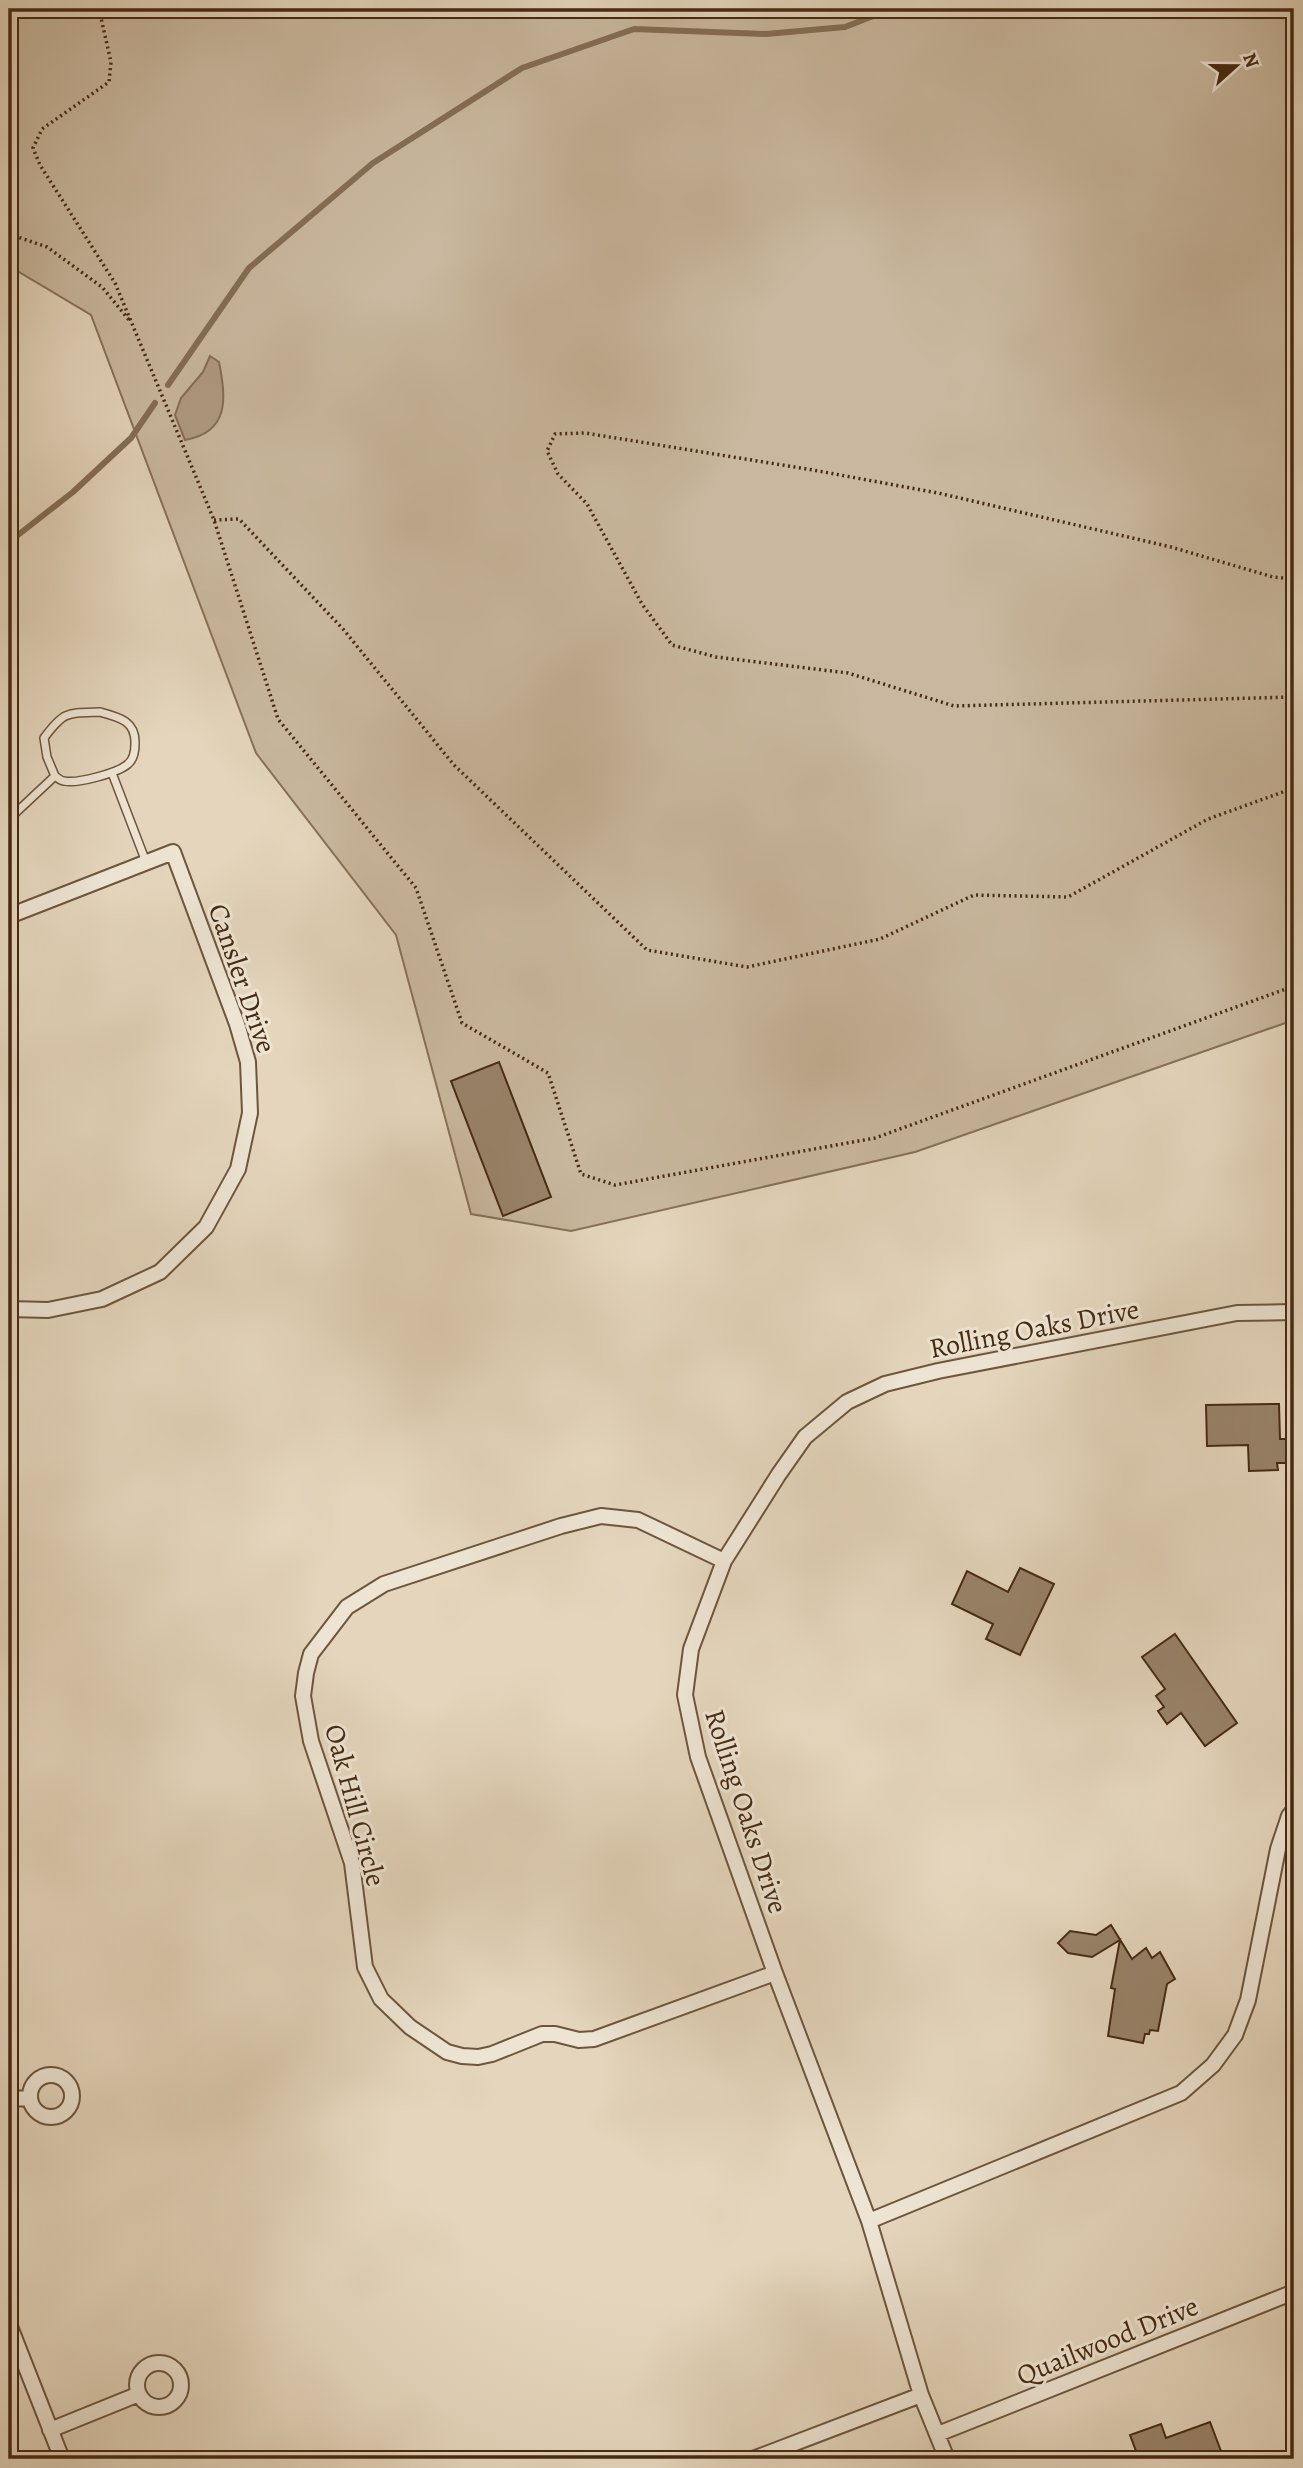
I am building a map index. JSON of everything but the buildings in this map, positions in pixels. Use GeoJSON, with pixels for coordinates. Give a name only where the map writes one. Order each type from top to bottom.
{"type":"FeatureCollection","features":[{"type":"Feature","properties":{"kind":"street","name":"Cansler Drive"},"geometry":{"type":"LineString","coordinates":[[9,1309],[48,1310],[102,1299],[160,1272],[206,1227],[238,1169],[250,1113],[248,1062],[237,1024],[173,852],[146,862]]}},
{"type":"Feature","properties":{"kind":"street"},"geometry":{"type":"LineString","coordinates":[[9,916],[146,862]]}},
{"type":"Feature","properties":{"kind":"street","name":"Rolling Oaks Drive"},"geometry":{"type":"LineString","coordinates":[[947,2459],[921,2395],[869,2221],[775,1973],[698,1757],[685,1695],[691,1649],[724,1561],[791,1454],[805,1437],[847,1402],[885,1384],[938,1371],[1237,1313],[1294,1312]]}},
{"type":"Feature","properties":{"kind":"street","name":"Oak Hill Circle"},"geometry":{"type":"LineString","coordinates":[[724,1561],[638,1520],[601,1516],[459,1558],[384,1584],[347,1607],[312,1654],[303,1696],[311,1741],[352,1863],[361,1946],[370,1982],[381,2000],[395,2015],[447,2052],[478,2057],[542,2034],[579,2040],[594,2039],[775,1973]]}},
{"type":"Feature","properties":{"kind":"street"},"geometry":{"type":"LineString","coordinates":[[869,2221],[1181,2093],[1213,2065],[1235,2035],[1248,2000],[1278,1849],[1289,1816],[1294,1810]]}},
{"type":"Feature","properties":{"kind":"street"},"geometry":{"type":"LineString","coordinates":[[9,2099],[30,2098]]}},
{"type":"Feature","properties":{"kind":"street","name":"Quailwood Drive"},"geometry":{"type":"LineString","coordinates":[[938,2434],[1294,2291]]}},
{"type":"Feature","properties":{"kind":"street"},"geometry":{"type":"LineString","coordinates":[[9,2324],[62,2459]]}},
{"type":"Feature","properties":{"kind":"street"},"geometry":{"type":"LineString","coordinates":[[50,2430],[139,2395]]}},
{"type":"Feature","properties":{"kind":"street"},"geometry":{"type":"LineString","coordinates":[[753,2459],[921,2395]]}},
{"type":"Feature","properties":{"kind":"lane"},"geometry":{"type":"LineString","coordinates":[[100,712],[121,718],[132,725],[136,736],[135,754],[128,764],[112,773],[78,781],[64,781],[55,776],[47,757],[44,738],[58,719],[75,713],[100,712]]}},
{"type":"Feature","properties":{"kind":"lane"},"geometry":{"type":"LineString","coordinates":[[112,773],[146,862]]}},
{"type":"Feature","properties":{"kind":"lane"},"geometry":{"type":"LineString","coordinates":[[9,819],[55,776]]}},
{"type":"Feature","properties":{"kind":"path"},"geometry":{"type":"LineString","coordinates":[[99,9],[111,62],[109,82],[42,129],[33,148],[40,165],[115,282],[214,520],[278,719],[416,888],[462,1023],[548,1073],[581,1174],[615,1185],[874,1138],[1294,986]]}},
{"type":"Feature","properties":{"kind":"path"},"geometry":{"type":"LineString","coordinates":[[9,234],[47,247],[102,287],[133,325]]}},
{"type":"Feature","properties":{"kind":"path"},"geometry":{"type":"LineString","coordinates":[[1294,579],[1273,577],[1171,547],[938,493],[813,470],[584,433],[555,435],[547,451],[558,474],[587,504],[642,604],[672,645],[716,657],[848,673],[954,706],[1294,696]]}},
{"type":"Feature","properties":{"kind":"path"},"geometry":{"type":"LineString","coordinates":[[214,520],[239,519],[343,629],[454,765],[647,950],[747,967],[880,939],[974,895],[1068,897],[1208,820],[1294,788]]}},
{"type":"Feature","properties":{"kind":"shaded area"},"geometry":{"type":"Polygon","coordinates":[[[9,9],[1294,9],[1294,1020],[915,1152],[571,1231],[471,1214],[396,935],[256,753],[91,315],[9,266],[9,9]]]}},
{"type":"Feature","properties":{"kind":"shaded area"},"geometry":{"type":"Polygon","coordinates":[[[210,356],[219,362],[223,388],[221,412],[210,429],[200,436],[185,440],[175,415],[181,398],[203,372],[210,356]]]}},
{"type":"Feature","properties":{"kind":"waterway"},"geometry":{"type":"LineString","coordinates":[[168,385],[249,268],[373,163],[522,68],[634,29],[766,34],[845,27],[891,9]]}},
{"type":"Feature","properties":{"kind":"waterway"},"geometry":{"type":"LineString","coordinates":[[9,542],[73,492],[131,438],[155,403]]}}]}
